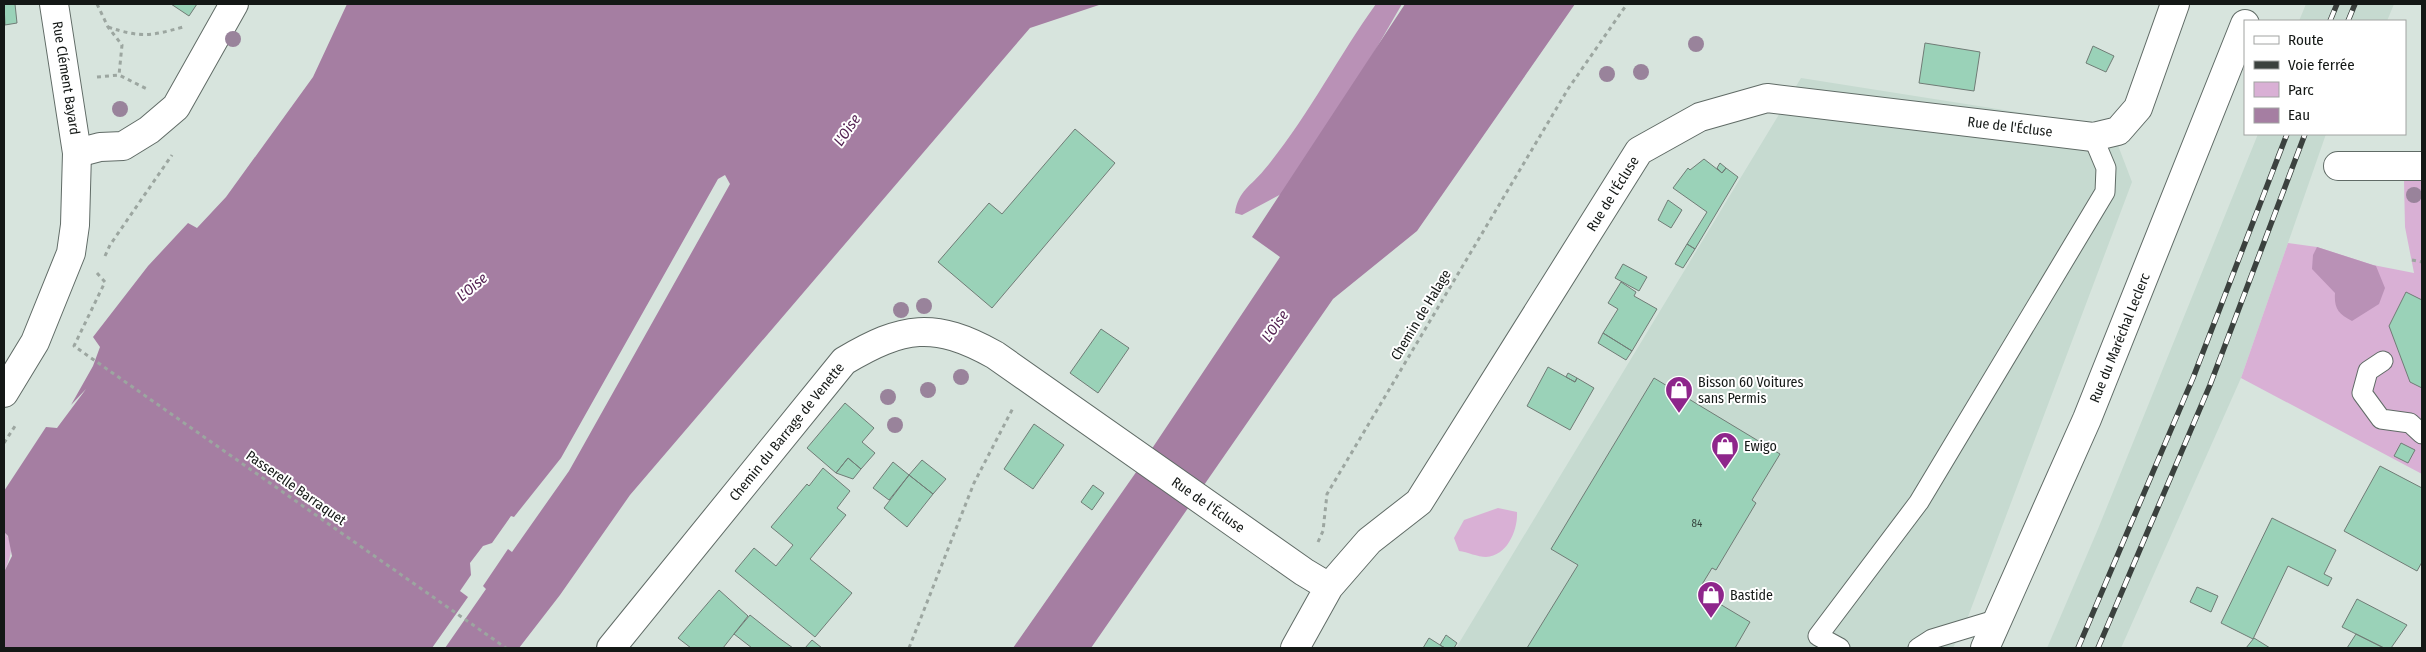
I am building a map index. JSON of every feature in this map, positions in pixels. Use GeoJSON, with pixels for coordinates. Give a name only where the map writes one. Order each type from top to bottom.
{"type":"FeatureCollection","features":[{"type":"Feature","properties":{"kind":"street","name":"Rue Clément Bayard"},"geometry":{"type":"LineString","coordinates":[[4,393],[35,342],[71,253],[75,225],[77,153],[54,4]]}},
{"type":"Feature","properties":{"kind":"street"},"geometry":{"type":"LineString","coordinates":[[77,153],[100,147],[123,146],[149,130],[176,107],[234,4]]}},
{"type":"Feature","properties":{"kind":"street"},"geometry":{"type":"LineString","coordinates":[[2094,137],[2118,131],[2138,108],[2175,4]]}},
{"type":"Feature","properties":{"kind":"street","name":"Rue du Maréchal Leclerc"},"geometry":{"type":"LineString","coordinates":[[2246,20],[2253,4]]}},
{"type":"Feature","properties":{"kind":"street","name":"Rue du Maréchal Leclerc"},"geometry":{"type":"LineString","coordinates":[[1985,648],[2087,419],[2244,26]]}},
{"type":"Feature","properties":{"kind":"street","name":"Rue de l'Écluse"},"geometry":{"type":"LineString","coordinates":[[1295,648],[1329,587],[1369,541],[1420,502],[1640,151],[1700,117],[1767,98],[2094,137]]}},
{"type":"Feature","properties":{"kind":"street"},"geometry":{"type":"LineString","coordinates":[[2338,166],[2422,166]]}},
{"type":"Feature","properties":{"kind":"street","name":"Chemin du Barrage de Venette"},"geometry":{"type":"LineString","coordinates":[[611,648],[844,361],[873,344],[902,334],[944,332],[968,340],[995,355],[1088,422]]}},
{"type":"Feature","properties":{"kind":"street","name":"Rue de l'Écluse"},"geometry":{"type":"LineString","coordinates":[[1088,422],[1304,572],[1329,587]]}},
{"type":"Feature","properties":{"kind":"lane"},"geometry":{"type":"LineString","coordinates":[[1840,648],[1818,636],[1920,502],[2105,192],[2106,168],[2094,137]]}},
{"type":"Feature","properties":{"kind":"lane"},"geometry":{"type":"LineString","coordinates":[[2383,361],[2368,371],[2362,393],[2381,419],[2410,423],[2422,434]]}},
{"type":"Feature","properties":{"kind":"lane"},"geometry":{"type":"LineString","coordinates":[[1918,648],[1932,639],[1998,619]]}},
{"type":"Feature","properties":{"kind":"path"},"geometry":{"type":"LineString","coordinates":[[97,4],[108,27],[122,45],[119,75]]}},
{"type":"Feature","properties":{"kind":"path","name":"Chemin de Halage"},"geometry":{"type":"LineString","coordinates":[[1304,572],[1323,531],[1327,494],[1568,89],[1627,4]]}},
{"type":"Feature","properties":{"kind":"path"},"geometry":{"type":"LineString","coordinates":[[108,27],[126,33],[152,36],[185,27]]}},
{"type":"Feature","properties":{"kind":"path"},"geometry":{"type":"LineString","coordinates":[[94,77],[119,75],[153,92]]}},
{"type":"Feature","properties":{"kind":"path"},"geometry":{"type":"LineString","coordinates":[[103,259],[110,245],[178,146]]}},
{"type":"Feature","properties":{"kind":"path"},"geometry":{"type":"LineString","coordinates":[[2412,260],[2422,262]]}},
{"type":"Feature","properties":{"kind":"path"},"geometry":{"type":"LineString","coordinates":[[93,281],[100,266]]}},
{"type":"Feature","properties":{"kind":"path","name":"Passerelle Barraquet"},"geometry":{"type":"LineString","coordinates":[[96,273],[105,282],[74,346],[506,648]]}},
{"type":"Feature","properties":{"kind":"path"},"geometry":{"type":"LineString","coordinates":[[909,648],[974,483],[1028,378]]}},
{"type":"Feature","properties":{"kind":"path"},"geometry":{"type":"LineString","coordinates":[[4,443],[20,419]]}},
{"type":"Feature","properties":{"kind":"shaded area"},"geometry":{"type":"Polygon","coordinates":[[[1376,4],[1402,4],[1376,49],[1285,192],[1242,215],[1235,213],[1242,194],[1280,150],[1376,4]]]}},
{"type":"Feature","properties":{"kind":"shaded area"},"geometry":{"type":"Polygon","coordinates":[[[2306,4],[2394,4],[2387,20],[2299,20],[2306,4]]]}},
{"type":"Feature","properties":{"kind":"shaded area"},"geometry":{"type":"Polygon","coordinates":[[[1801,78],[2111,127],[2132,182],[1966,622],[1953,648],[1456,648],[1801,78]]]}},
{"type":"Feature","properties":{"kind":"shaded area"},"geometry":{"type":"Polygon","coordinates":[[[2258,135],[2326,135],[2241,378],[2121,648],[2047,648],[2098,529],[2258,135]]]}},
{"type":"Feature","properties":{"kind":"shaded area"},"geometry":{"type":"Polygon","coordinates":[[[2317,247],[2376,266],[2385,288],[2379,304],[2352,321],[2343,316],[2336,307],[2335,293],[2312,269],[2313,255],[2317,247]]]}},
{"type":"Feature","properties":{"kind":"green space"},"geometry":{"type":"Polygon","coordinates":[[[2422,176],[2422,474],[2241,378],[2288,243],[2317,247],[2373,265],[2414,273],[2405,227],[2404,180],[2383,179],[2422,176]]]}},
{"type":"Feature","properties":{"kind":"green space"},"geometry":{"type":"Polygon","coordinates":[[[1498,508],[1517,512],[1516,526],[1506,547],[1494,555],[1486,557],[1459,551],[1454,538],[1464,520],[1498,508]]]}},
{"type":"Feature","properties":{"kind":"green space"},"geometry":{"type":"Polygon","coordinates":[[[4,532],[10,541],[11,552],[4,572],[4,532]]]}},
{"type":"Feature","properties":{"kind":"water","name":"L'Oise"},"geometry":{"type":"Polygon","coordinates":[[[347,4],[1102,4],[1030,28],[630,495],[560,595],[519,648],[445,648],[486,589],[483,586],[508,549],[512,552],[569,471],[730,184],[725,175],[718,179],[561,458],[514,517],[511,516],[492,543],[483,546],[470,563],[471,575],[460,591],[468,597],[432,648],[4,648],[4,572],[12,556],[8,536],[4,532],[4,491],[46,427],[57,428],[86,389],[71,405],[93,366],[100,347],[93,337],[148,266],[188,223],[197,228],[226,197],[313,77],[347,4]]]}},
{"type":"Feature","properties":{"kind":"water","name":"L'Oise"},"geometry":{"type":"Polygon","coordinates":[[[1405,4],[1575,4],[1417,231],[1333,299],[1091,648],[1013,648],[1139,468],[1280,257],[1252,237],[1405,4]]]}},
{"type":"Feature","properties":{"kind":"building"},"geometry":{"type":"Polygon","coordinates":[[[4,4],[15,4],[17,23],[5,25],[4,4]]]}},
{"type":"Feature","properties":{"kind":"building"},"geometry":{"type":"Polygon","coordinates":[[[171,4],[197,4],[189,16],[171,4]]]}},
{"type":"Feature","properties":{"kind":"building"},"geometry":{"type":"Polygon","coordinates":[[[1925,43],[1980,52],[1974,91],[1919,83],[1925,43]]]}},
{"type":"Feature","properties":{"kind":"building"},"geometry":{"type":"Polygon","coordinates":[[[2093,46],[2114,56],[2106,72],[2086,63],[2093,46]]]}},
{"type":"Feature","properties":{"kind":"building"},"geometry":{"type":"Polygon","coordinates":[[[1075,129],[1115,163],[992,308],[938,262],[989,203],[1002,214],[1075,129]]]}},
{"type":"Feature","properties":{"kind":"building"},"geometry":{"type":"Polygon","coordinates":[[[1704,159],[1722,173],[1726,168],[1738,177],[1695,249],[1687,244],[1707,212],[1673,188],[1688,168],[1690,170],[1704,159]]]}},
{"type":"Feature","properties":{"kind":"building"},"geometry":{"type":"Polygon","coordinates":[[[1720,163],[1726,168],[1722,173],[1717,168],[1720,163]]]}},
{"type":"Feature","properties":{"kind":"building"},"geometry":{"type":"Polygon","coordinates":[[[1668,200],[1682,210],[1671,228],[1658,220],[1668,200]]]}},
{"type":"Feature","properties":{"kind":"building"},"geometry":{"type":"Polygon","coordinates":[[[1687,244],[1695,249],[1683,268],[1675,264],[1687,244]]]}},
{"type":"Feature","properties":{"kind":"building"},"geometry":{"type":"Polygon","coordinates":[[[1623,264],[1647,277],[1639,291],[1615,278],[1623,264]]]}},
{"type":"Feature","properties":{"kind":"building"},"geometry":{"type":"Polygon","coordinates":[[[1621,282],[1636,292],[1634,296],[1657,309],[1632,351],[1603,333],[1618,309],[1608,303],[1621,282]]]}},
{"type":"Feature","properties":{"kind":"building"},"geometry":{"type":"Polygon","coordinates":[[[2406,292],[2422,300],[2422,388],[2410,382],[2389,326],[2406,292]]]}},
{"type":"Feature","properties":{"kind":"building"},"geometry":{"type":"Polygon","coordinates":[[[1101,329],[1129,348],[1098,393],[1070,373],[1101,329]]]}},
{"type":"Feature","properties":{"kind":"building"},"geometry":{"type":"Polygon","coordinates":[[[1603,333],[1632,351],[1626,360],[1598,343],[1603,333]]]}},
{"type":"Feature","properties":{"kind":"building"},"geometry":{"type":"Polygon","coordinates":[[[1548,367],[1575,382],[1577,378],[1594,388],[1570,430],[1527,406],[1548,367]]]}},
{"type":"Feature","properties":{"kind":"building"},"geometry":{"type":"Polygon","coordinates":[[[1568,373],[1577,378],[1575,382],[1566,377],[1568,373]]]}},
{"type":"Feature","properties":{"kind":"building"},"geometry":{"type":"Polygon","coordinates":[[[1654,378],[1780,454],[1752,500],[1756,503],[1716,570],[1712,568],[1698,591],[1750,622],[1735,648],[1527,648],[1578,565],[1551,549],[1654,378]]]}},
{"type":"Feature","properties":{"kind":"building"},"geometry":{"type":"Polygon","coordinates":[[[845,403],[874,428],[862,442],[875,453],[861,469],[848,458],[836,473],[807,448],[845,403]]]}},
{"type":"Feature","properties":{"kind":"building"},"geometry":{"type":"Polygon","coordinates":[[[1034,424],[1064,445],[1033,489],[1004,469],[1034,424]]]}},
{"type":"Feature","properties":{"kind":"building"},"geometry":{"type":"Polygon","coordinates":[[[2401,443],[2415,450],[2408,463],[2394,456],[2401,443]]]}},
{"type":"Feature","properties":{"kind":"building"},"geometry":{"type":"Polygon","coordinates":[[[848,458],[861,469],[853,479],[836,473],[848,458]]]}},
{"type":"Feature","properties":{"kind":"building"},"geometry":{"type":"Polygon","coordinates":[[[922,460],[946,479],[933,494],[909,475],[922,460]]]}},
{"type":"Feature","properties":{"kind":"building"},"geometry":{"type":"Polygon","coordinates":[[[893,462],[909,475],[889,500],[873,488],[893,462]]]}},
{"type":"Feature","properties":{"kind":"building"},"geometry":{"type":"Polygon","coordinates":[[[2380,466],[2422,488],[2422,562],[2417,571],[2344,531],[2380,466]]]}},
{"type":"Feature","properties":{"kind":"building"},"geometry":{"type":"Polygon","coordinates":[[[823,468],[850,491],[837,508],[846,515],[810,559],[852,593],[815,637],[735,571],[754,548],[776,566],[793,545],[771,527],[823,468]]]}},
{"type":"Feature","properties":{"kind":"building"},"geometry":{"type":"Polygon","coordinates":[[[909,475],[933,494],[907,527],[884,508],[909,475]]]}},
{"type":"Feature","properties":{"kind":"building"},"geometry":{"type":"Polygon","coordinates":[[[1093,485],[1104,493],[1092,510],[1081,502],[1093,485]]]}},
{"type":"Feature","properties":{"kind":"building"},"geometry":{"type":"Polygon","coordinates":[[[2272,518],[2336,550],[2324,574],[2332,578],[2328,586],[2288,566],[2253,639],[2221,623],[2272,518]]]}},
{"type":"Feature","properties":{"kind":"building"},"geometry":{"type":"Polygon","coordinates":[[[2197,587],[2218,596],[2211,612],[2190,602],[2197,587]]]}},
{"type":"Feature","properties":{"kind":"building"},"geometry":{"type":"Polygon","coordinates":[[[719,590],[748,616],[723,648],[691,648],[678,638],[719,590]]]}},
{"type":"Feature","properties":{"kind":"building"},"geometry":{"type":"Polygon","coordinates":[[[2357,599],[2407,625],[2391,648],[2384,648],[2342,627],[2357,599]]]}},
{"type":"Feature","properties":{"kind":"building"},"geometry":{"type":"Polygon","coordinates":[[[750,615],[793,648],[752,648],[734,634],[750,615]]]}},
{"type":"Feature","properties":{"kind":"building"},"geometry":{"type":"Polygon","coordinates":[[[2356,634],[2384,648],[2347,648],[2356,634]]]}},
{"type":"Feature","properties":{"kind":"building"},"geometry":{"type":"Polygon","coordinates":[[[1446,635],[1457,643],[1454,648],[1445,648],[1440,645],[1446,635]]]}},
{"type":"Feature","properties":{"kind":"building"},"geometry":{"type":"Polygon","coordinates":[[[1429,638],[1440,645],[1445,648],[1423,648],[1429,638]]]}},
{"type":"Feature","properties":{"kind":"building"},"geometry":{"type":"Polygon","coordinates":[[[2254,638],[2270,648],[2246,648],[2254,638]]]}},
{"type":"Feature","properties":{"kind":"building"},"geometry":{"type":"Polygon","coordinates":[[[812,640],[822,648],[805,648],[812,640]]]}},
{"type":"Feature","properties":{"kind":"railway"},"geometry":{"type":"LineString","coordinates":[[2330,20],[2337,4]]}},
{"type":"Feature","properties":{"kind":"railway"},"geometry":{"type":"LineString","coordinates":[[2348,20],[2355,4]]}},
{"type":"Feature","properties":{"kind":"railway"},"geometry":{"type":"LineString","coordinates":[[2078,648],[2193,378],[2287,135]]}},
{"type":"Feature","properties":{"kind":"railway"},"geometry":{"type":"LineString","coordinates":[[2098,648],[2210,385],[2305,135]]}},
{"type":"Feature","properties":{"kind":"place","name":"Bisson 60 Voitures sans Permis"},"geometry":{"type":"Point","coordinates":[1679,414]}},
{"type":"Feature","properties":{"kind":"place","name":"Ewigo"},"geometry":{"type":"Point","coordinates":[1725,470]}},
{"type":"Feature","properties":{"kind":"place","name":"Bastide"},"geometry":{"type":"Point","coordinates":[1711,619]}}]}
